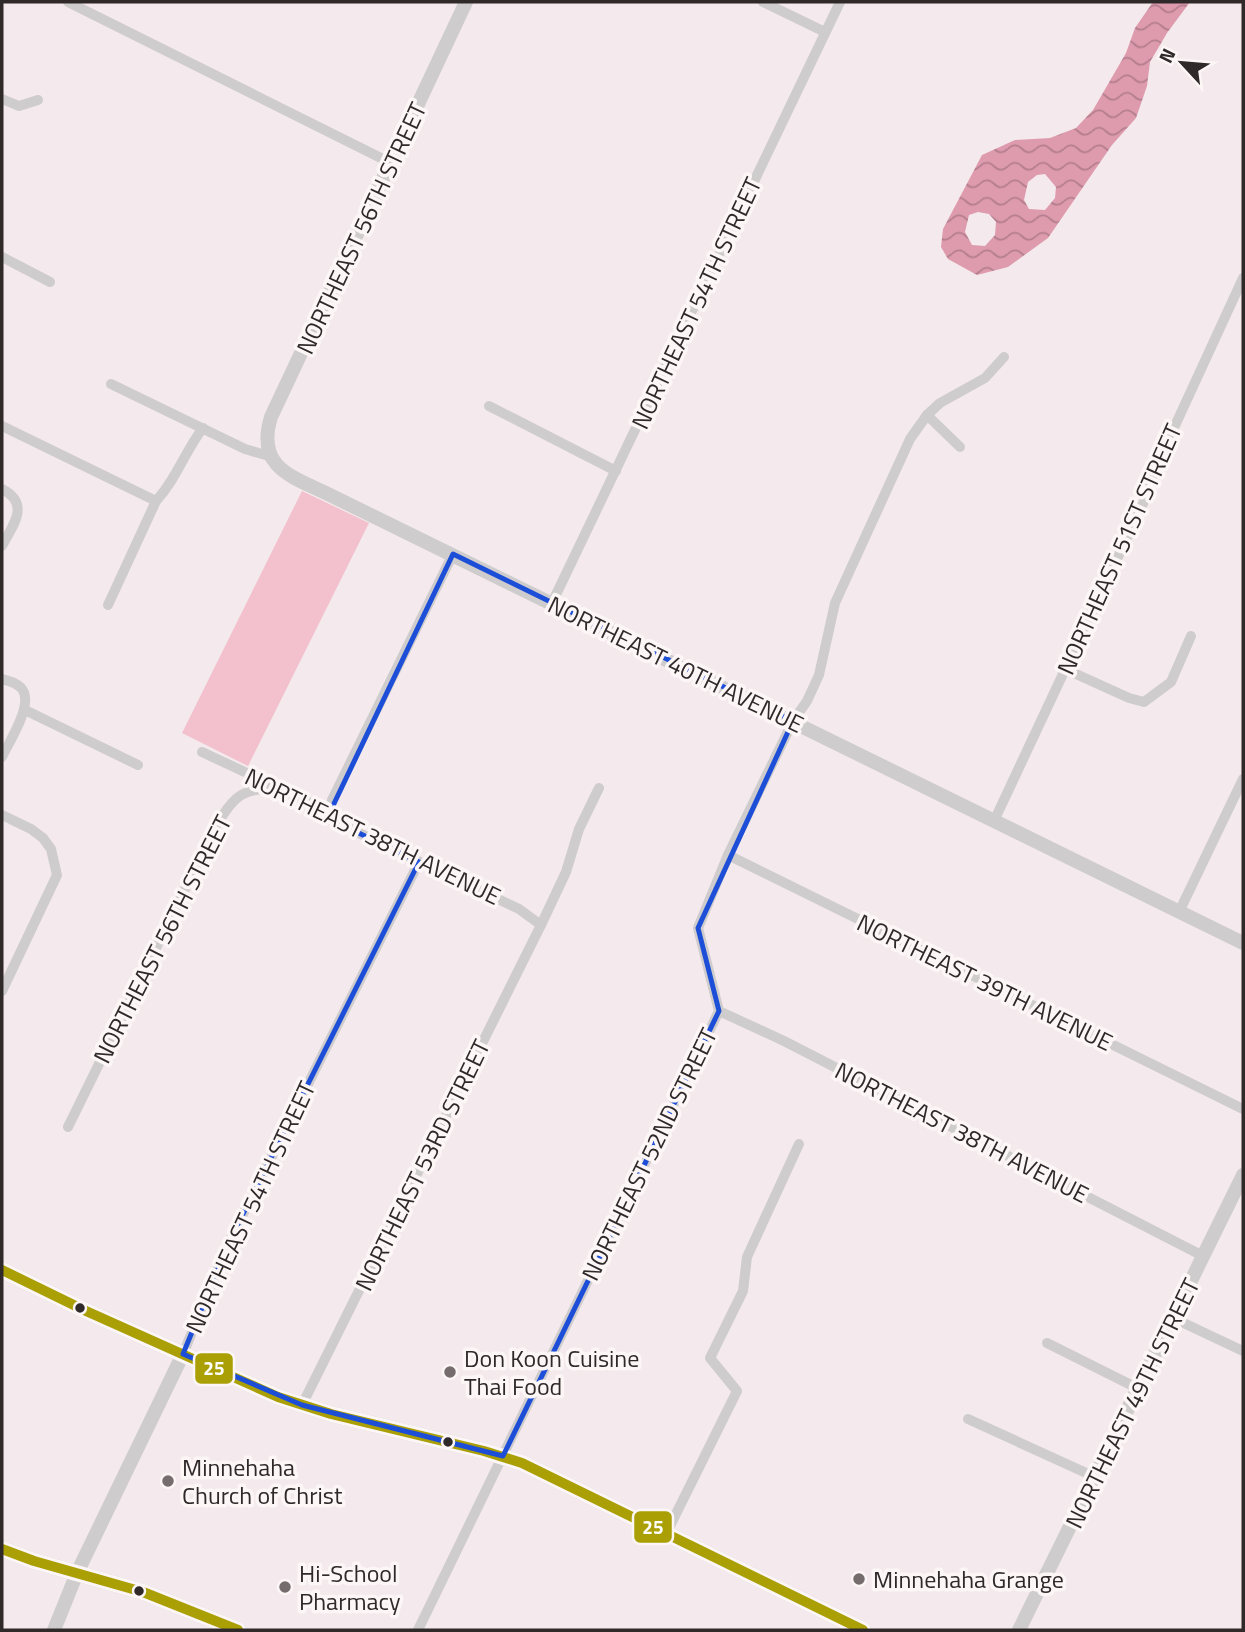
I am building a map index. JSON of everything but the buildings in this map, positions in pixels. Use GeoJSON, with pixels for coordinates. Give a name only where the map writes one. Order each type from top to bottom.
{"type":"FeatureCollection","features":[{"type":"Feature","properties":{"kind":"main road"},"geometry":{"type":"LineString","coordinates":[[2,1270],[255,1387],[302,1405],[522,1463],[863,1630]]}},
{"type":"Feature","properties":{"kind":"main road"},"geometry":{"type":"LineString","coordinates":[[2,1549],[169,1601],[238,1630]]}},
{"type":"Feature","properties":{"kind":"street"},"geometry":{"type":"LineString","coordinates":[[68,2],[391,163]]}},
{"type":"Feature","properties":{"kind":"street","name":"NORTHEAST 56TH STREET"},"geometry":{"type":"LineString","coordinates":[[269,456],[267,439],[271,417],[466,2]]}},
{"type":"Feature","properties":{"kind":"street"},"geometry":{"type":"LineString","coordinates":[[763,2],[825,32]]}},
{"type":"Feature","properties":{"kind":"street","name":"NORTHEAST 54TH STREET"},"geometry":{"type":"LineString","coordinates":[[552,603],[840,2]]}},
{"type":"Feature","properties":{"kind":"street"},"geometry":{"type":"LineString","coordinates":[[2,99],[19,106],[38,100]]}},
{"type":"Feature","properties":{"kind":"street"},"geometry":{"type":"LineString","coordinates":[[2,257],[51,282]]}},
{"type":"Feature","properties":{"kind":"street","name":"NORTHEAST 51ST STREET"},"geometry":{"type":"LineString","coordinates":[[994,821],[1147,495],[1156,467],[1243,278]]}},
{"type":"Feature","properties":{"kind":"street","name":"NORTHEAST 52ND STREET"},"geometry":{"type":"LineString","coordinates":[[418,1630],[719,1011],[698,928],[728,855],[793,721],[807,701],[819,676],[835,603],[910,439],[926,415],[940,403],[985,378],[1004,357]]}},
{"type":"Feature","properties":{"kind":"street","name":"NORTHEAST 40TH AVENUE"},"geometry":{"type":"LineString","coordinates":[[111,384],[245,449],[269,456],[276,466],[287,473],[1243,943]]}},
{"type":"Feature","properties":{"kind":"street"},"geometry":{"type":"LineString","coordinates":[[489,406],[616,471]]}},
{"type":"Feature","properties":{"kind":"street"},"geometry":{"type":"LineString","coordinates":[[926,415],[960,447]]}},
{"type":"Feature","properties":{"kind":"street"},"geometry":{"type":"LineString","coordinates":[[2,426],[156,501]]}},
{"type":"Feature","properties":{"kind":"street"},"geometry":{"type":"LineString","coordinates":[[108,606],[156,501],[166,491],[191,443],[203,428]]}},
{"type":"Feature","properties":{"kind":"street"},"geometry":{"type":"LineString","coordinates":[[2,489],[13,496],[18,510],[2,546]]}},
{"type":"Feature","properties":{"kind":"street"},"geometry":{"type":"LineString","coordinates":[[330,812],[332,800],[453,554]]}},
{"type":"Feature","properties":{"kind":"street"},"geometry":{"type":"LineString","coordinates":[[1065,669],[1144,702],[1171,682],[1191,636]]}},
{"type":"Feature","properties":{"kind":"street"},"geometry":{"type":"LineString","coordinates":[[2,679],[22,688],[26,697],[24,710],[2,757]]}},
{"type":"Feature","properties":{"kind":"street"},"geometry":{"type":"LineString","coordinates":[[24,710],[138,765]]}},
{"type":"Feature","properties":{"kind":"street","name":"NORTHEAST 38TH AVENUE"},"geometry":{"type":"LineString","coordinates":[[202,752],[330,812],[334,820],[342,825],[519,909],[541,925]]}},
{"type":"Feature","properties":{"kind":"street"},"geometry":{"type":"LineString","coordinates":[[1179,912],[1243,779]]}},
{"type":"Feature","properties":{"kind":"street","name":"NORTHEAST 56TH STREET"},"geometry":{"type":"LineString","coordinates":[[68,1128],[222,816],[239,795],[256,788],[283,789]]}},
{"type":"Feature","properties":{"kind":"street","name":"NORTHEAST 53RD STREET"},"geometry":{"type":"LineString","coordinates":[[302,1405],[541,925],[566,872],[579,829],[598,788]]}},
{"type":"Feature","properties":{"kind":"street"},"geometry":{"type":"LineString","coordinates":[[2,815],[43,838],[51,849],[57,875],[2,991]]}},
{"type":"Feature","properties":{"kind":"street","name":"NORTHEAST 39TH AVENUE"},"geometry":{"type":"LineString","coordinates":[[728,855],[1243,1110]]}},
{"type":"Feature","properties":{"kind":"street","name":"NORTHEAST 54TH STREET"},"geometry":{"type":"LineString","coordinates":[[54,1630],[77,1573],[183,1353],[229,1242],[419,862]]}},
{"type":"Feature","properties":{"kind":"street","name":"NORTHEAST 38TH AVENUE"},"geometry":{"type":"LineString","coordinates":[[719,1011],[784,1041],[1203,1256]]}},
{"type":"Feature","properties":{"kind":"street"},"geometry":{"type":"LineString","coordinates":[[666,1534],[737,1391],[710,1358],[743,1291],[747,1257],[799,1144]]}},
{"type":"Feature","properties":{"kind":"street","name":"NORTHEAST 49TH STREET"},"geometry":{"type":"LineString","coordinates":[[1019,1630],[1243,1175]]}},
{"type":"Feature","properties":{"kind":"street"},"geometry":{"type":"LineString","coordinates":[[1173,1318],[1243,1351]]}},
{"type":"Feature","properties":{"kind":"street"},"geometry":{"type":"LineString","coordinates":[[1047,1343],[1139,1389]]}},
{"type":"Feature","properties":{"kind":"street"},"geometry":{"type":"LineString","coordinates":[[968,1419],[1095,1478]]}},
{"type":"Feature","properties":{"kind":"highlighted area"},"geometry":{"type":"Polygon","coordinates":[[[453,554],[793,721],[698,928],[719,1011],[503,1456],[302,1405],[183,1354],[229,1242],[419,862],[342,825],[330,812],[453,554]]]}},
{"type":"Feature","properties":{"kind":"shaded area"},"geometry":{"type":"Polygon","coordinates":[[[302,491],[369,523],[248,766],[182,733],[302,491]]]}},
{"type":"Feature","properties":{"kind":"water"},"geometry":{"type":"Polygon","coordinates":[[[1153,2],[1190,2],[1150,62],[1147,86],[1136,118],[1112,145],[1048,238],[1008,267],[977,275],[948,259],[941,247],[943,229],[982,155],[1015,140],[1050,138],[1076,128],[1093,110],[1126,53],[1135,28],[1153,2]],[[1045,174],[1037,175],[1028,182],[1024,200],[1029,209],[1045,210],[1055,198],[1056,187],[1045,174]],[[978,212],[969,215],[965,232],[972,245],[985,246],[995,235],[996,222],[989,214],[978,212]]]}},
{"type":"Feature","properties":{"kind":"transit line","name":"25"},"geometry":{"type":"LineString","coordinates":[[2,1270],[86,1311],[278,1397],[331,1414],[484,1451],[522,1463],[863,1630]]}},
{"type":"Feature","properties":{"kind":"transit line","name":"25"},"geometry":{"type":"LineString","coordinates":[[2,1549],[34,1561],[143,1592],[238,1630]]}},
{"type":"Feature","properties":{"kind":"place","name":"Don Koon Cuisine Thai Food"},"geometry":{"type":"Point","coordinates":[450,1372]}},
{"type":"Feature","properties":{"kind":"place","name":"Minnehaha Church of Christ"},"geometry":{"type":"Point","coordinates":[168,1481]}},
{"type":"Feature","properties":{"kind":"place","name":"Minnehaha Grange"},"geometry":{"type":"Point","coordinates":[859,1579]}},
{"type":"Feature","properties":{"kind":"place","name":"Hi-School Pharmacy"},"geometry":{"type":"Point","coordinates":[285,1587]}}]}
